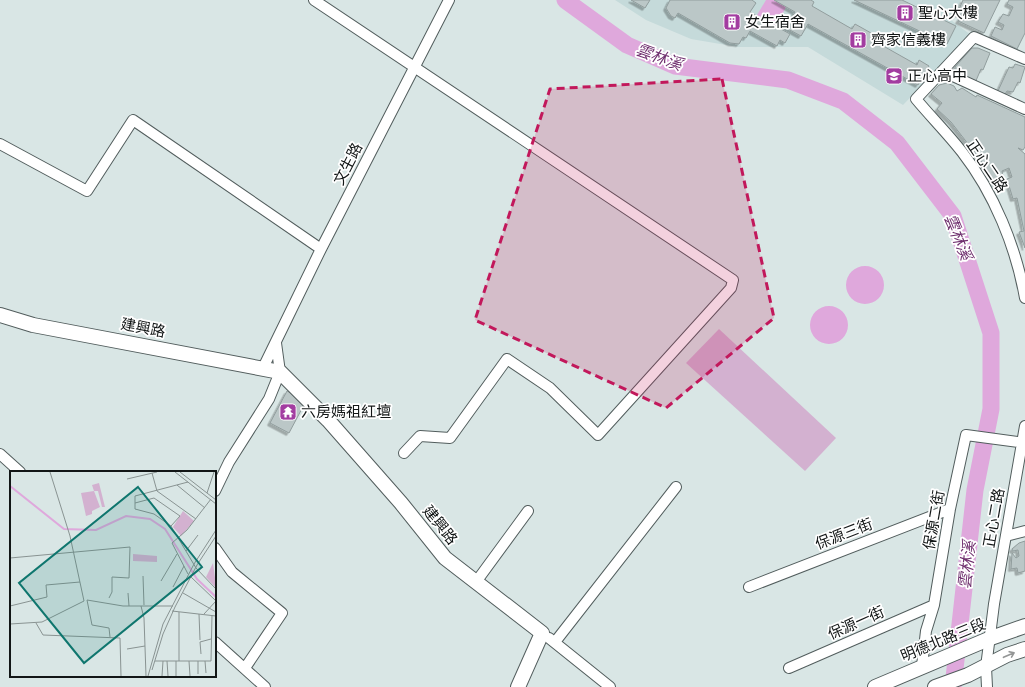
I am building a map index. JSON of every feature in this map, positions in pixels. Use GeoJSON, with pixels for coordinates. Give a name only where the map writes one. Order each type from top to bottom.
{"type":"FeatureCollection","features":[{"type":"Feature","properties":{"kind":"street"},"geometry":{"type":"LineString","coordinates":[[314,0],[732,280],[731,288],[598,435],[550,388],[507,359],[450,438],[420,436],[404,453]]}},
{"type":"Feature","properties":{"kind":"street","name":"文生路"},"geometry":{"type":"LineString","coordinates":[[263,368],[321,249],[449,0]]}},
{"type":"Feature","properties":{"kind":"street"},"geometry":{"type":"LineString","coordinates":[[1025,59],[974,37],[942,71],[1025,109]]}},
{"type":"Feature","properties":{"kind":"street","name":"正心二路"},"geometry":{"type":"LineString","coordinates":[[942,71],[916,99],[963,153],[996,207],[1020,273],[1025,298]]}},
{"type":"Feature","properties":{"kind":"street"},"geometry":{"type":"LineString","coordinates":[[0,144],[87,191],[134,120],[321,249]]}},
{"type":"Feature","properties":{"kind":"street","name":"建興路"},"geometry":{"type":"LineString","coordinates":[[0,314],[33,325],[280,372],[328,420],[401,503],[445,558],[555,642],[610,687]]}},
{"type":"Feature","properties":{"kind":"street"},"geometry":{"type":"LineString","coordinates":[[216,489],[229,462],[269,399],[280,372],[276,343]]}},
{"type":"Feature","properties":{"kind":"street","name":"正心二路"},"geometry":{"type":"LineString","coordinates":[[987,687],[986,667],[991,638],[994,604],[1025,426]]}},
{"type":"Feature","properties":{"kind":"street","name":"保源二街"},"geometry":{"type":"LineString","coordinates":[[922,666],[926,631],[934,605],[950,509],[966,435],[1022,443]]}},
{"type":"Feature","properties":{"kind":"street"},"geometry":{"type":"LineString","coordinates":[[0,454],[19,471]]}},
{"type":"Feature","properties":{"kind":"street"},"geometry":{"type":"LineString","coordinates":[[555,642],[676,487]]}},
{"type":"Feature","properties":{"kind":"street","name":"保源三街"},"geometry":{"type":"LineString","coordinates":[[749,587],[950,509]]}},
{"type":"Feature","properties":{"kind":"street"},"geometry":{"type":"LineString","coordinates":[[476,582],[528,511]]}},
{"type":"Feature","properties":{"kind":"street"},"geometry":{"type":"LineString","coordinates":[[1006,536],[1025,531]]}},
{"type":"Feature","properties":{"kind":"street"},"geometry":{"type":"LineString","coordinates":[[216,549],[232,572],[282,613],[244,668]]}},
{"type":"Feature","properties":{"kind":"street","name":"保源一街"},"geometry":{"type":"LineString","coordinates":[[790,668],[934,605]]}},
{"type":"Feature","properties":{"kind":"street","name":"明德北路三段"},"geometry":{"type":"LineString","coordinates":[[875,687],[922,666],[1025,626]]}},
{"type":"Feature","properties":{"kind":"street"},"geometry":{"type":"LineString","coordinates":[[518,687],[542,633]]}},
{"type":"Feature","properties":{"kind":"street"},"geometry":{"type":"LineString","coordinates":[[216,643],[265,687]]}},
{"type":"Feature","properties":{"kind":"street"},"geometry":{"type":"LineString","coordinates":[[936,687],[986,667],[1007,655],[1025,649]]}},
{"type":"Feature","properties":{"kind":"highlighted area"},"geometry":{"type":"Polygon","coordinates":[[[722,79],[774,318],[666,408],[475,320],[550,89],[722,79]]]}},
{"type":"Feature","properties":{"kind":"shaded area","name":"正心高中"},"geometry":{"type":"Polygon","coordinates":[[[615,0],[961,0],[951,20],[971,35],[903,105],[808,47],[738,47],[691,39],[646,20],[615,0]]]}},
{"type":"Feature","properties":{"kind":"shaded area"},"geometry":{"type":"Polygon","coordinates":[[[766,0],[774,0],[786,7],[776,26],[757,15],[766,0]]]}},
{"type":"Feature","properties":{"kind":"shaded area"},"geometry":{"type":"Polygon","coordinates":[[[865,266],[875,269],[881,275],[884,285],[881,295],[875,301],[865,304],[855,301],[849,295],[846,285],[849,275],[855,269],[865,266]]]}},
{"type":"Feature","properties":{"kind":"shaded area"},"geometry":{"type":"Polygon","coordinates":[[[829,306],[839,309],[845,315],[848,325],[845,335],[839,341],[829,344],[819,341],[813,335],[810,325],[813,315],[819,309],[829,306]]]}},
{"type":"Feature","properties":{"kind":"shaded area"},"geometry":{"type":"Polygon","coordinates":[[[719,329],[836,438],[805,471],[686,363],[719,329]]]}},
{"type":"Feature","properties":{"kind":"building"},"geometry":{"type":"Polygon","coordinates":[[[631,0],[650,0],[645,8],[631,0]]]}},
{"type":"Feature","properties":{"kind":"building","name":"女生宿舍"},"geometry":{"type":"Polygon","coordinates":[[[670,0],[752,0],[756,3],[750,12],[790,34],[785,43],[780,40],[777,46],[750,31],[746,38],[743,37],[739,44],[730,43],[678,13],[675,18],[671,16],[666,8],[670,0]]]}},
{"type":"Feature","properties":{"kind":"building","name":"齊家信義樓"},"geometry":{"type":"Polygon","coordinates":[[[774,0],[811,0],[814,2],[812,6],[852,29],[855,24],[880,38],[878,43],[917,65],[919,60],[929,66],[918,85],[808,24],[801,36],[786,28],[795,12],[774,0]]]}},
{"type":"Feature","properties":{"kind":"building","name":"聖心大樓"},"geometry":{"type":"Polygon","coordinates":[[[854,0],[902,0],[956,26],[947,44],[854,0]]]}},
{"type":"Feature","properties":{"kind":"building"},"geometry":{"type":"Polygon","coordinates":[[[963,0],[1000,0],[984,33],[958,21],[962,15],[957,14],[963,0]]]}},
{"type":"Feature","properties":{"kind":"building"},"geometry":{"type":"Polygon","coordinates":[[[1009,0],[1025,0],[1025,33],[1017,49],[991,36],[995,27],[1002,30],[1004,25],[998,22],[1003,14],[1009,16],[1013,7],[1007,4],[1009,0]]]}},
{"type":"Feature","properties":{"kind":"building"},"geometry":{"type":"Polygon","coordinates":[[[972,48],[978,48],[990,53],[983,70],[981,69],[975,83],[955,73],[955,67],[972,48]]]}},
{"type":"Feature","properties":{"kind":"building"},"geometry":{"type":"Polygon","coordinates":[[[1015,64],[1025,67],[1020,83],[1018,82],[1013,92],[1007,91],[1004,96],[997,93],[1009,67],[1013,68],[1015,64]]]}},
{"type":"Feature","properties":{"kind":"building"},"geometry":{"type":"Polygon","coordinates":[[[947,83],[954,86],[957,91],[962,88],[976,97],[977,95],[1025,117],[1025,147],[1023,150],[1018,148],[1025,154],[1025,248],[1019,232],[1024,231],[1017,198],[1013,199],[1007,179],[1012,177],[1009,168],[1002,171],[1004,181],[996,184],[979,158],[951,122],[937,109],[942,103],[931,94],[939,85],[947,83]]]}},
{"type":"Feature","properties":{"kind":"building","name":"六房媽祖紅壇"},"geometry":{"type":"Polygon","coordinates":[[[287,391],[306,401],[289,433],[270,423],[287,391]]]}},
{"type":"Feature","properties":{"kind":"building"},"geometry":{"type":"Polygon","coordinates":[[[1025,541],[1025,571],[1018,573],[1017,568],[1011,569],[1012,553],[1016,558],[1019,556],[1018,550],[1013,551],[1012,549],[1019,543],[1025,541]]]}},
{"type":"Feature","properties":{"kind":"waterway","name":"雲林溪"},"geometry":{"type":"LineString","coordinates":[[565,0],[627,45],[675,66],[788,80],[843,101],[897,143],[953,216],[991,333],[991,409],[975,490],[953,687]]}},
{"type":"Feature","properties":{"kind":"place","name":"聖心大樓"},"geometry":{"type":"Point","coordinates":[905,13]}},
{"type":"Feature","properties":{"kind":"place","name":"女生宿舍"},"geometry":{"type":"Point","coordinates":[732,22]}},
{"type":"Feature","properties":{"kind":"place","name":"齊家信義樓"},"geometry":{"type":"Point","coordinates":[858,40]}},
{"type":"Feature","properties":{"kind":"place","name":"正心高中"},"geometry":{"type":"Point","coordinates":[894,76]}},
{"type":"Feature","properties":{"kind":"place","name":"六房媽祖紅壇"},"geometry":{"type":"Point","coordinates":[288,412]}}]}
